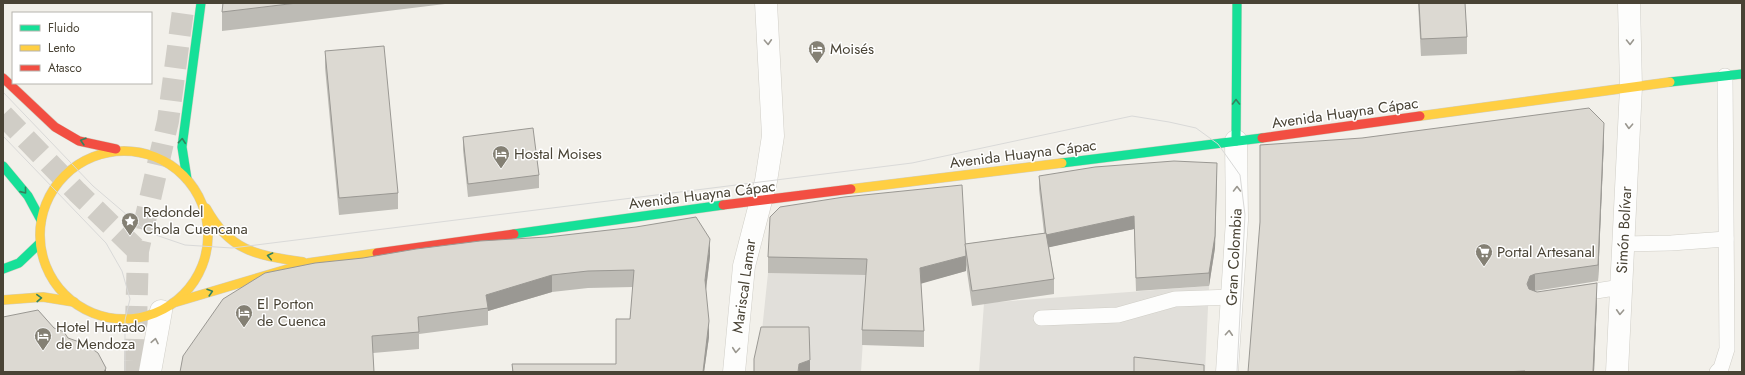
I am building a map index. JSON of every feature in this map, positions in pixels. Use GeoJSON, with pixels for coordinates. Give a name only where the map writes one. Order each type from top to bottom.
{"type":"FeatureCollection","features":[{"type":"Feature","properties":{"kind":"street"},"geometry":{"type":"LineString","coordinates":[[187,179],[182,146],[201,3]]}},
{"type":"Feature","properties":{"kind":"street","name":"Mariscal Lamar"},"geometry":{"type":"LineString","coordinates":[[734,372],[744,266],[759,201],[766,182],[773,136],[766,3]]}},
{"type":"Feature","properties":{"kind":"street"},"geometry":{"type":"LineString","coordinates":[[1236,141],[1237,3]]}},
{"type":"Feature","properties":{"kind":"street","name":"Simón Bolívar"},"geometry":{"type":"LineString","coordinates":[[1617,372],[1631,87],[1629,3]]}},
{"type":"Feature","properties":{"kind":"street","name":"Avenida Huayna Cápac"},"geometry":{"type":"LineString","coordinates":[[308,263],[759,201],[1236,141],[1631,87],[1742,74]]}},
{"type":"Feature","properties":{"kind":"street"},"geometry":{"type":"LineString","coordinates":[[3,78],[55,128],[79,141],[121,150],[145,152],[161,158],[175,167],[187,179],[200,197],[213,220],[232,241],[266,256],[308,263]]}},
{"type":"Feature","properties":{"kind":"street","name":"Gran Colombia"},"geometry":{"type":"LineString","coordinates":[[1227,372],[1237,220],[1236,141]]}},
{"type":"Feature","properties":{"kind":"street"},"geometry":{"type":"LineString","coordinates":[[121,150],[99,154],[74,166],[60,179],[47,198],[40,220],[40,243],[45,266],[57,287],[74,302],[95,315],[125,320],[308,263]]}},
{"type":"Feature","properties":{"kind":"street"},"geometry":{"type":"LineString","coordinates":[[3,166],[28,196],[40,220]]}},
{"type":"Feature","properties":{"kind":"street"},"geometry":{"type":"LineString","coordinates":[[150,372],[167,307],[188,290],[198,274],[206,255],[208,236],[206,216],[200,197]]}},
{"type":"Feature","properties":{"kind":"street"},"geometry":{"type":"LineString","coordinates":[[3,269],[9,269],[31,256],[40,243]]}},
{"type":"Feature","properties":{"kind":"street"},"geometry":{"type":"LineString","coordinates":[[3,300],[43,297],[74,302]]}},
{"type":"Feature","properties":{"kind":"lane"},"geometry":{"type":"LineString","coordinates":[[1717,372],[1721,368],[1727,349],[1725,76]]}},
{"type":"Feature","properties":{"kind":"lane"},"geometry":{"type":"LineString","coordinates":[[1623,244],[1671,243],[1726,239]]}},
{"type":"Feature","properties":{"kind":"lane"},"geometry":{"type":"LineString","coordinates":[[1559,297],[1621,287]]}},
{"type":"Feature","properties":{"kind":"lane"},"geometry":{"type":"LineString","coordinates":[[1041,318],[1118,315],[1174,299],[1232,297]]}},
{"type":"Feature","properties":{"kind":"shaded area"},"geometry":{"type":"Polygon","coordinates":[[[768,273],[867,274],[861,372],[810,372],[761,340],[768,273]]]}},
{"type":"Feature","properties":{"kind":"shaded area"},"geometry":{"type":"Polygon","coordinates":[[[1209,286],[1205,372],[979,372],[984,303],[1209,286]]]}},
{"type":"Feature","properties":{"kind":"building"},"geometry":{"type":"Polygon","coordinates":[[[223,3],[297,3],[222,12],[223,3]]]}},
{"type":"Feature","properties":{"kind":"building"},"geometry":{"type":"Polygon","coordinates":[[[1419,3],[1465,3],[1467,37],[1421,39],[1419,3]]]}},
{"type":"Feature","properties":{"kind":"building"},"geometry":{"type":"Polygon","coordinates":[[[384,46],[398,193],[339,198],[325,51],[384,46]]]}},
{"type":"Feature","properties":{"kind":"building","name":"Portal Artesanal"},"geometry":{"type":"Polygon","coordinates":[[[1589,108],[1604,123],[1598,265],[1535,274],[1530,276],[1527,284],[1529,289],[1537,292],[1597,283],[1593,372],[1248,372],[1260,222],[1260,145],[1362,138],[1589,108]]]}},
{"type":"Feature","properties":{"kind":"building","name":"Hostal Moises"},"geometry":{"type":"Polygon","coordinates":[[[533,128],[539,175],[468,184],[463,137],[533,128]]]}},
{"type":"Feature","properties":{"kind":"building"},"geometry":{"type":"Polygon","coordinates":[[[1174,161],[1217,163],[1215,236],[1209,273],[1136,278],[1134,216],[1046,235],[1039,176],[1095,167],[1174,161]]]}},
{"type":"Feature","properties":{"kind":"building"},"geometry":{"type":"Polygon","coordinates":[[[962,185],[966,256],[920,268],[924,331],[862,330],[867,259],[768,257],[770,217],[780,207],[844,197],[962,185]]]}},
{"type":"Feature","properties":{"kind":"building"},"geometry":{"type":"Polygon","coordinates":[[[696,217],[710,239],[705,280],[709,321],[703,372],[513,372],[512,364],[616,364],[616,319],[630,319],[634,270],[588,271],[552,275],[486,295],[488,308],[418,317],[419,332],[372,336],[374,372],[180,372],[183,356],[223,299],[265,273],[315,263],[363,258],[416,249],[480,241],[547,237],[636,227],[696,217]]]}},
{"type":"Feature","properties":{"kind":"building"},"geometry":{"type":"Polygon","coordinates":[[[1046,233],[1054,279],[972,291],[965,244],[1046,233]]]}},
{"type":"Feature","properties":{"kind":"building"},"geometry":{"type":"Polygon","coordinates":[[[38,310],[54,328],[64,332],[68,338],[85,344],[98,353],[106,368],[104,372],[3,372],[3,317],[38,310]]]}},
{"type":"Feature","properties":{"kind":"building"},"geometry":{"type":"Polygon","coordinates":[[[761,327],[809,327],[810,360],[799,364],[798,372],[754,372],[754,359],[761,327]]]}},
{"type":"Feature","properties":{"kind":"building"},"geometry":{"type":"Polygon","coordinates":[[[1134,357],[1204,365],[1204,372],[1134,372],[1134,357]]]}},
{"type":"Feature","properties":{"kind":"tunnel"},"geometry":{"type":"LineString","coordinates":[[135,361],[138,251],[168,121],[184,3]]}},
{"type":"Feature","properties":{"kind":"tunnel"},"geometry":{"type":"LineString","coordinates":[[3,115],[77,192],[138,251]]}},
{"type":"Feature","properties":{"kind":"tunnel"},"geometry":{"type":"LineString","coordinates":[[135,361],[135,372]]}},
{"type":"Feature","properties":{"kind":"tram line"},"geometry":{"type":"LineString","coordinates":[[3,92],[93,186],[147,232],[185,245],[232,248],[912,163],[1132,116],[1196,128],[1218,144],[1240,175],[1245,215],[1237,372]]}},
{"type":"Feature","properties":{"kind":"tram line"},"geometry":{"type":"LineString","coordinates":[[3,136],[106,243],[122,271],[130,299],[125,320],[125,372]]}},
{"type":"Feature","properties":{"kind":"traffic: fast"},"geometry":{"type":"LineString","coordinates":[[187,179],[182,147],[201,3]]}},
{"type":"Feature","properties":{"kind":"traffic: fast"},"geometry":{"type":"LineString","coordinates":[[1236,141],[1237,3]]}},
{"type":"Feature","properties":{"kind":"traffic: fast"},"geometry":{"type":"LineString","coordinates":[[1670,82],[1742,74]]}},
{"type":"Feature","properties":{"kind":"traffic: fast"},"geometry":{"type":"LineString","coordinates":[[1062,163],[1262,138]]}},
{"type":"Feature","properties":{"kind":"traffic: fast"},"geometry":{"type":"LineString","coordinates":[[3,166],[28,196],[41,220]]}},
{"type":"Feature","properties":{"kind":"traffic: fast"},"geometry":{"type":"LineString","coordinates":[[514,234],[723,205]]}},
{"type":"Feature","properties":{"kind":"traffic: fast"},"geometry":{"type":"LineString","coordinates":[[3,269],[19,263],[40,243]]}},
{"type":"Feature","properties":{"kind":"traffic: slow"},"geometry":{"type":"LineString","coordinates":[[1420,116],[1670,82]]}},
{"type":"Feature","properties":{"kind":"traffic: slow"},"geometry":{"type":"LineString","coordinates":[[116,151],[132,151],[148,154],[164,161],[177,170],[189,182],[198,195],[205,211],[208,235],[207,251],[202,267],[194,282],[177,300],[164,309],[148,316],[132,319],[116,319],[100,316],[77,305],[54,282],[43,259],[40,243],[40,227],[43,211],[54,188],[77,165],[100,154],[116,151]]}},
{"type":"Feature","properties":{"kind":"traffic: slow"},"geometry":{"type":"LineString","coordinates":[[851,189],[1062,163]]}},
{"type":"Feature","properties":{"kind":"traffic: slow"},"geometry":{"type":"LineString","coordinates":[[206,208],[215,223],[235,243],[246,249],[272,257],[303,262]]}},
{"type":"Feature","properties":{"kind":"traffic: slow"},"geometry":{"type":"LineString","coordinates":[[173,303],[308,263],[377,253]]}},
{"type":"Feature","properties":{"kind":"traffic: slow"},"geometry":{"type":"LineString","coordinates":[[3,300],[43,297],[74,302]]}},
{"type":"Feature","properties":{"kind":"traffic: jam"},"geometry":{"type":"LineString","coordinates":[[3,78],[55,127],[79,141],[116,149]]}},
{"type":"Feature","properties":{"kind":"traffic: jam"},"geometry":{"type":"LineString","coordinates":[[1262,138],[1420,116]]}},
{"type":"Feature","properties":{"kind":"traffic: jam"},"geometry":{"type":"LineString","coordinates":[[723,205],[851,189]]}},
{"type":"Feature","properties":{"kind":"traffic: jam"},"geometry":{"type":"LineString","coordinates":[[377,253],[514,234]]}},
{"type":"Feature","properties":{"kind":"place","name":"Moisés"},"geometry":{"type":"Point","coordinates":[817,64]}},
{"type":"Feature","properties":{"kind":"place","name":"Hostal Moises"},"geometry":{"type":"Point","coordinates":[501,169]}},
{"type":"Feature","properties":{"kind":"place","name":"Redondel Chola Cuencana"},"geometry":{"type":"Point","coordinates":[130,236]}},
{"type":"Feature","properties":{"kind":"place","name":"Portal Artesanal"},"geometry":{"type":"Point","coordinates":[1484,267]}},
{"type":"Feature","properties":{"kind":"place","name":"El Porton de Cuenca"},"geometry":{"type":"Point","coordinates":[244,328]}},
{"type":"Feature","properties":{"kind":"place","name":"Hotel Hurtado de Mendoza"},"geometry":{"type":"Point","coordinates":[43,351]}}]}
